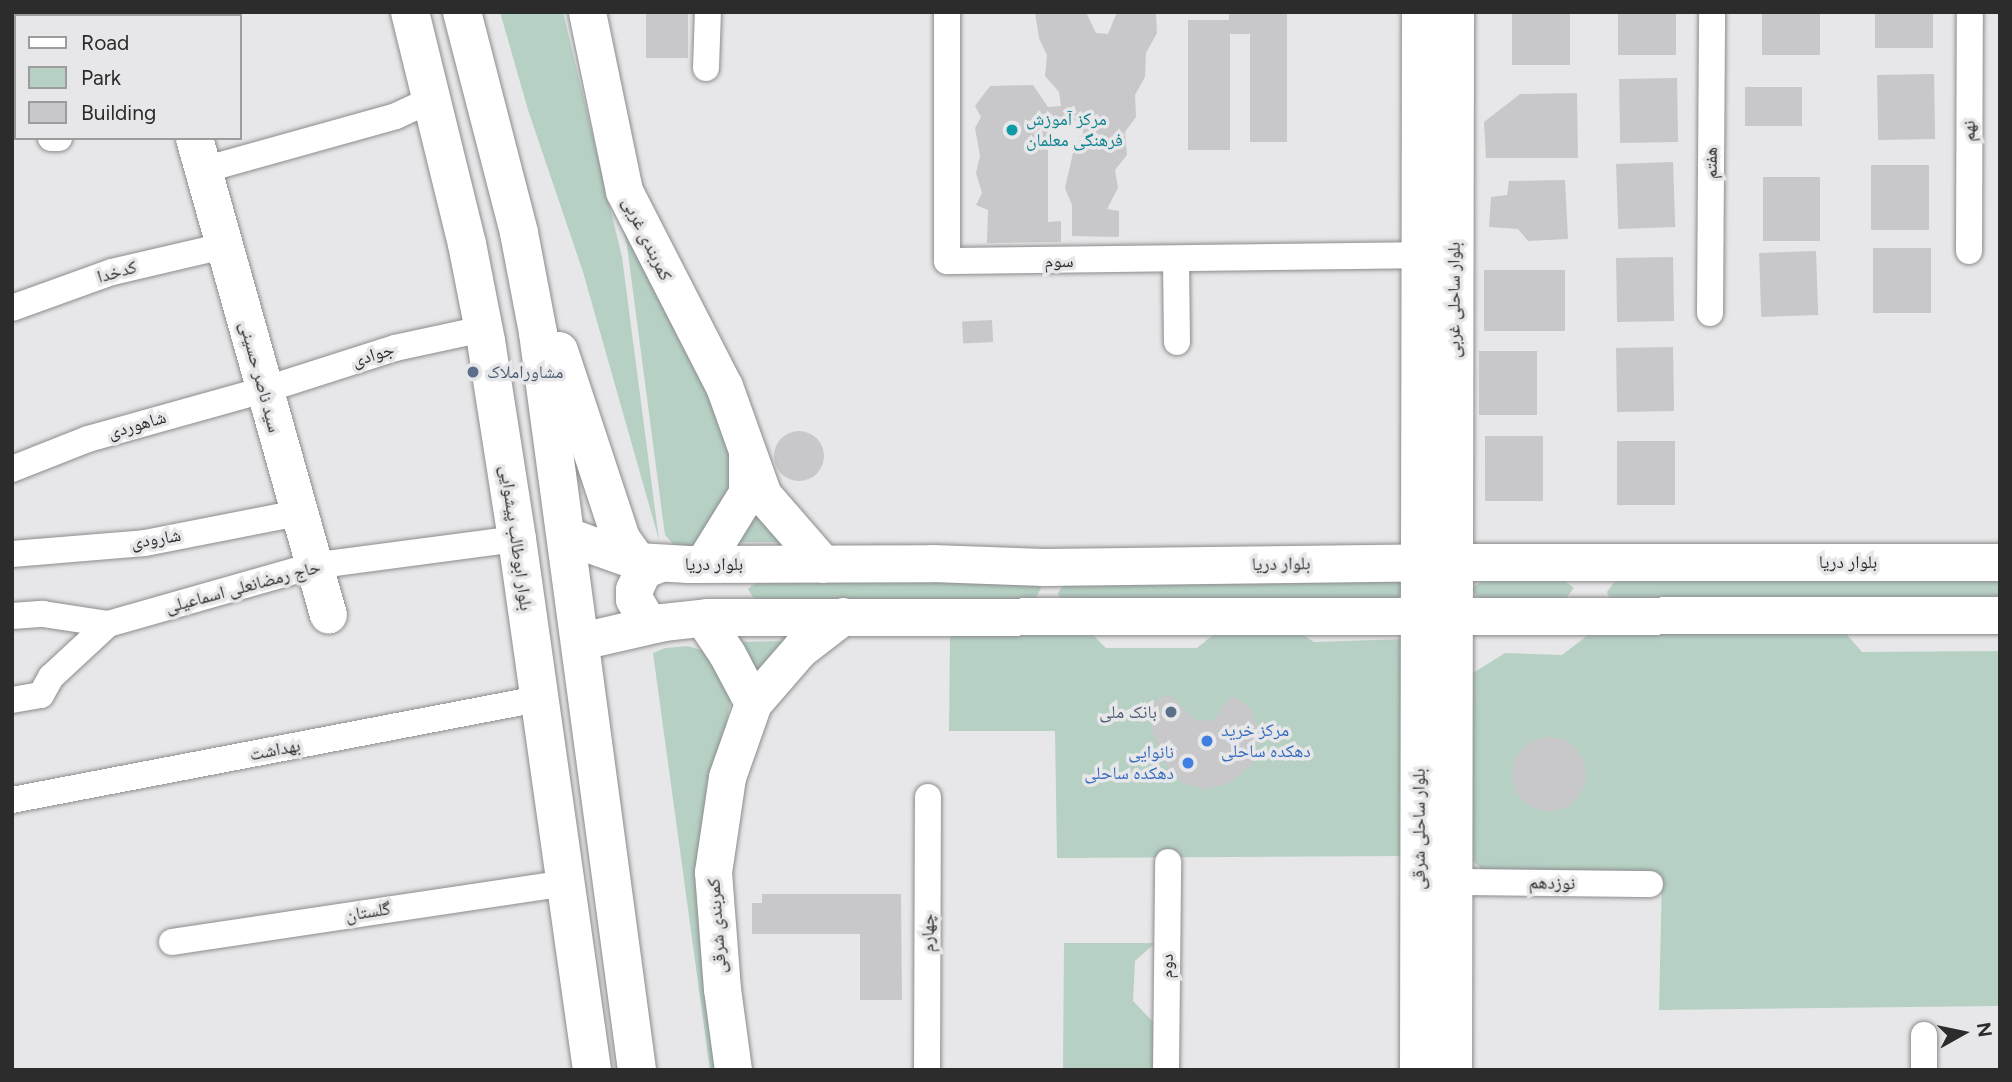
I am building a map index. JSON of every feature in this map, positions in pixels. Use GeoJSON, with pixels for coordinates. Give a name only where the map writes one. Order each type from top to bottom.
{"type":"FeatureCollection","features":[{"type":"Feature","properties":{"kind":"highway","name":"بلوار ابوطالب پیشوایی"},"geometry":{"type":"LineString","coordinates":[[410,12],[467,244],[483,329],[517,540],[592,1070]]}},
{"type":"Feature","properties":{"kind":"highway"},"geometry":{"type":"LineString","coordinates":[[462,12],[516,221],[538,333],[637,1070]]}},
{"type":"Feature","properties":{"kind":"highway"},"geometry":{"type":"LineString","coordinates":[[516,221],[621,539],[649,562]]}},
{"type":"Feature","properties":{"kind":"street","name":"کمربندی غربی"},"geometry":{"type":"LineString","coordinates":[[587,12],[624,191],[648,243],[724,386],[763,495],[823,564]]}},
{"type":"Feature","properties":{"kind":"street"},"geometry":{"type":"LineString","coordinates":[[706,68],[708,12]]}},
{"type":"Feature","properties":{"kind":"street","name":"سوم"},"geometry":{"type":"LineString","coordinates":[[947,12],[947,261],[1437,255]]}},
{"type":"Feature","properties":{"kind":"street","name":"بلوار ساحلی غربی"},"geometry":{"type":"LineString","coordinates":[[1420,12],[1437,255],[1437,588]]}},
{"type":"Feature","properties":{"kind":"street","name":"بلوار ساحلی غربی"},"geometry":{"type":"LineString","coordinates":[[1437,255],[1455,12]]}},
{"type":"Feature","properties":{"kind":"street","name":"هفتم"},"geometry":{"type":"LineString","coordinates":[[1710,313],[1712,12]]}},
{"type":"Feature","properties":{"kind":"street","name":"نهم"},"geometry":{"type":"LineString","coordinates":[[1969,251],[1970,12]]}},
{"type":"Feature","properties":{"kind":"street"},"geometry":{"type":"LineString","coordinates":[[198,154],[396,116],[432,99]]}},
{"type":"Feature","properties":{"kind":"street","name":"سید ناصر حسینی"},"geometry":{"type":"LineString","coordinates":[[198,154],[312,566],[328,615]]}},
{"type":"Feature","properties":{"kind":"street","name":"کدخدا"},"geometry":{"type":"LineString","coordinates":[[12,308],[112,272],[224,246]]}},
{"type":"Feature","properties":{"kind":"street"},"geometry":{"type":"LineString","coordinates":[[1176,260],[1177,342]]}},
{"type":"Feature","properties":{"kind":"street","name":"جوادی"},"geometry":{"type":"LineString","coordinates":[[264,390],[396,348],[483,329]]}},
{"type":"Feature","properties":{"kind":"street","name":"شاهوردی"},"geometry":{"type":"LineString","coordinates":[[12,469],[88,439],[264,390]]}},
{"type":"Feature","properties":{"kind":"street"},"geometry":{"type":"LineString","coordinates":[[747,452],[747,493],[708,564],[726,577],[728,597],[720,612],[705,617],[753,703],[800,649],[843,616]]}},
{"type":"Feature","properties":{"kind":"street","name":"شارودی"},"geometry":{"type":"LineString","coordinates":[[12,554],[145,543],[298,513]]}},
{"type":"Feature","properties":{"kind":"street","name":"بلوار دریا"},"geometry":{"type":"LineString","coordinates":[[567,536],[649,562],[1043,567],[1437,588],[1595,615],[2000,615]]}},
{"type":"Feature","properties":{"kind":"street","name":"حاج رمضانعلی اسماعیلی"},"geometry":{"type":"LineString","coordinates":[[12,616],[43,614],[108,624],[312,566],[517,540]]}},
{"type":"Feature","properties":{"kind":"street"},"geometry":{"type":"LineString","coordinates":[[649,562],[634,589],[634,599],[645,618],[654,623],[663,622]]}},
{"type":"Feature","properties":{"kind":"street"},"geometry":{"type":"LineString","coordinates":[[1594,562],[1595,615]]}},
{"type":"Feature","properties":{"kind":"street","name":"بلوار دریا"},"geometry":{"type":"LineString","coordinates":[[581,641],[663,622],[705,617],[1043,615],[1437,588],[1594,562],[2000,562]]}},
{"type":"Feature","properties":{"kind":"street"},"geometry":{"type":"LineString","coordinates":[[1043,567],[1043,615]]}},
{"type":"Feature","properties":{"kind":"street","name":"بلوار ساحلی شرقی"},"geometry":{"type":"LineString","coordinates":[[1437,588],[1454,882],[1453,1070]]}},
{"type":"Feature","properties":{"kind":"street","name":"بلوار ساحلی شرقی"},"geometry":{"type":"LineString","coordinates":[[1418,1070],[1437,588]]}},
{"type":"Feature","properties":{"kind":"street"},"geometry":{"type":"LineString","coordinates":[[12,700],[41,695],[51,677],[108,624]]}},
{"type":"Feature","properties":{"kind":"street","name":"بهداشت"},"geometry":{"type":"LineString","coordinates":[[12,800],[538,699]]}},
{"type":"Feature","properties":{"kind":"street","name":"کمربندی شرقی"},"geometry":{"type":"LineString","coordinates":[[733,1070],[722,989],[713,872],[727,777],[753,703]]}},
{"type":"Feature","properties":{"kind":"street","name":"چهارم"},"geometry":{"type":"LineString","coordinates":[[927,1070],[928,797]]}},
{"type":"Feature","properties":{"kind":"street","name":"دوم"},"geometry":{"type":"LineString","coordinates":[[1166,1070],[1168,862]]}},
{"type":"Feature","properties":{"kind":"street","name":"نوزدهم"},"geometry":{"type":"LineString","coordinates":[[1454,882],[1650,884]]}},
{"type":"Feature","properties":{"kind":"street","name":"گلستان"},"geometry":{"type":"LineString","coordinates":[[172,942],[565,883]]}},
{"type":"Feature","properties":{"kind":"street"},"geometry":{"type":"LineString","coordinates":[[1924,1035],[1924,1070]]}},
{"type":"Feature","properties":{"kind":"green space"},"geometry":{"type":"Polygon","coordinates":[[[500,12],[563,12],[622,257],[659,540],[583,272],[528,110],[500,12]]]}},
{"type":"Feature","properties":{"kind":"green space"},"geometry":{"type":"Polygon","coordinates":[[[571,12],[630,245],[648,257],[715,387],[739,490],[702,551],[680,551],[665,535],[627,246],[571,12]]]}},
{"type":"Feature","properties":{"kind":"green space"},"geometry":{"type":"Polygon","coordinates":[[[756,502],[790,542],[734,542],[756,502]]]}},
{"type":"Feature","properties":{"kind":"green space"},"geometry":{"type":"Polygon","coordinates":[[[1395,574],[1408,586],[1395,601],[1064,608],[1058,593],[1069,576],[1395,574]]]}},
{"type":"Feature","properties":{"kind":"green space"},"geometry":{"type":"Polygon","coordinates":[[[1034,575],[1041,588],[1033,604],[759,607],[748,589],[761,578],[1034,575]]]}},
{"type":"Feature","properties":{"kind":"green space"},"geometry":{"type":"Polygon","coordinates":[[[1557,575],[1574,588],[1560,606],[1487,606],[1470,589],[1490,576],[1557,575]]]}},
{"type":"Feature","properties":{"kind":"green space"},"geometry":{"type":"Polygon","coordinates":[[[2000,575],[2000,605],[1613,607],[1607,592],[1618,577],[2000,575]]]}},
{"type":"Feature","properties":{"kind":"green space"},"geometry":{"type":"Polygon","coordinates":[[[1597,628],[1843,630],[1862,652],[2000,651],[2000,1006],[1659,1010],[1662,876],[1486,873],[1466,855],[1470,675],[1505,653],[1562,655],[1597,628]]]}},
{"type":"Feature","properties":{"kind":"green space"},"geometry":{"type":"Polygon","coordinates":[[[1299,632],[1314,642],[1406,639],[1407,856],[1057,858],[1055,731],[949,731],[950,635],[1091,633],[1106,648],[1197,648],[1214,634],[1299,632]]]}},
{"type":"Feature","properties":{"kind":"green space"},"geometry":{"type":"Polygon","coordinates":[[[789,641],[757,680],[737,642],[789,641]]]}},
{"type":"Feature","properties":{"kind":"green space"},"geometry":{"type":"Polygon","coordinates":[[[688,646],[711,653],[732,691],[725,731],[717,1070],[710,1070],[653,653],[665,648],[688,646]]]}},
{"type":"Feature","properties":{"kind":"green space"},"geometry":{"type":"Polygon","coordinates":[[[1064,943],[1155,943],[1135,961],[1133,1001],[1157,1026],[1157,1070],[1063,1070],[1064,943]]]}},
{"type":"Feature","properties":{"kind":"building"},"geometry":{"type":"Polygon","coordinates":[[[646,12],[688,12],[688,58],[646,58],[646,12]]]}},
{"type":"Feature","properties":{"kind":"building","name":"مرکز آموزش فرهنگی معلمان"},"geometry":{"type":"Polygon","coordinates":[[[1035,12],[1086,12],[1096,33],[1108,34],[1117,12],[1156,12],[1157,33],[1146,53],[1145,77],[1135,95],[1136,117],[1125,132],[1127,155],[1115,170],[1118,188],[1107,209],[1119,211],[1119,237],[1072,236],[1072,205],[1065,188],[1073,153],[1083,133],[1083,120],[1048,122],[1048,222],[1061,221],[1061,242],[987,243],[988,210],[976,205],[982,193],[976,173],[980,156],[975,128],[981,117],[975,106],[990,86],[1033,85],[1048,107],[1061,106],[1059,92],[1045,76],[1047,55],[1039,38],[1035,12]]]}},
{"type":"Feature","properties":{"kind":"building"},"geometry":{"type":"Polygon","coordinates":[[[1229,12],[1287,12],[1287,142],[1250,142],[1250,34],[1230,34],[1230,150],[1188,150],[1188,20],[1229,20],[1229,12]]]}},
{"type":"Feature","properties":{"kind":"building"},"geometry":{"type":"Polygon","coordinates":[[[1512,12],[1570,12],[1570,65],[1512,65],[1512,12]]]}},
{"type":"Feature","properties":{"kind":"building"},"geometry":{"type":"Polygon","coordinates":[[[1618,12],[1676,12],[1676,55],[1618,55],[1618,12]]]}},
{"type":"Feature","properties":{"kind":"building"},"geometry":{"type":"Polygon","coordinates":[[[1762,12],[1820,12],[1820,55],[1762,55],[1762,12]]]}},
{"type":"Feature","properties":{"kind":"building"},"geometry":{"type":"Polygon","coordinates":[[[1875,12],[1933,12],[1933,48],[1875,48],[1875,12]]]}},
{"type":"Feature","properties":{"kind":"building"},"geometry":{"type":"Polygon","coordinates":[[[1934,74],[1935,139],[1878,140],[1877,75],[1934,74]]]}},
{"type":"Feature","properties":{"kind":"building"},"geometry":{"type":"Polygon","coordinates":[[[1677,78],[1678,142],[1620,143],[1619,79],[1677,78]]]}},
{"type":"Feature","properties":{"kind":"building"},"geometry":{"type":"Polygon","coordinates":[[[1745,87],[1802,87],[1802,126],[1745,126],[1745,87]]]}},
{"type":"Feature","properties":{"kind":"building"},"geometry":{"type":"Polygon","coordinates":[[[1577,93],[1578,158],[1486,158],[1484,122],[1520,94],[1577,93]]]}},
{"type":"Feature","properties":{"kind":"building"},"geometry":{"type":"Polygon","coordinates":[[[1673,162],[1675,227],[1618,229],[1616,164],[1673,162]]]}},
{"type":"Feature","properties":{"kind":"building"},"geometry":{"type":"Polygon","coordinates":[[[1871,165],[1929,165],[1929,230],[1871,230],[1871,165]]]}},
{"type":"Feature","properties":{"kind":"building"},"geometry":{"type":"Polygon","coordinates":[[[1763,177],[1820,177],[1820,241],[1763,241],[1763,177]]]}},
{"type":"Feature","properties":{"kind":"building"},"geometry":{"type":"Polygon","coordinates":[[[1565,180],[1568,239],[1528,241],[1518,229],[1489,227],[1491,197],[1507,195],[1509,181],[1565,180]]]}},
{"type":"Feature","properties":{"kind":"building"},"geometry":{"type":"Polygon","coordinates":[[[1873,248],[1931,248],[1931,313],[1873,313],[1873,248]]]}},
{"type":"Feature","properties":{"kind":"building"},"geometry":{"type":"Polygon","coordinates":[[[1816,251],[1818,315],[1761,317],[1759,253],[1816,251]]]}},
{"type":"Feature","properties":{"kind":"building"},"geometry":{"type":"Polygon","coordinates":[[[1673,257],[1674,321],[1617,322],[1616,258],[1673,257]]]}},
{"type":"Feature","properties":{"kind":"building"},"geometry":{"type":"Polygon","coordinates":[[[1484,270],[1565,270],[1565,331],[1484,331],[1484,270]]]}},
{"type":"Feature","properties":{"kind":"building"},"geometry":{"type":"Polygon","coordinates":[[[992,320],[993,342],[963,344],[962,322],[992,320]]]}},
{"type":"Feature","properties":{"kind":"building"},"geometry":{"type":"Polygon","coordinates":[[[1673,347],[1674,411],[1617,412],[1616,348],[1673,347]]]}},
{"type":"Feature","properties":{"kind":"building"},"geometry":{"type":"Polygon","coordinates":[[[1479,351],[1537,351],[1537,415],[1479,415],[1479,351]]]}},
{"type":"Feature","properties":{"kind":"building"},"geometry":{"type":"Polygon","coordinates":[[[799,431],[816,439],[824,456],[816,473],[799,481],[782,473],[774,456],[782,439],[799,431]]]}},
{"type":"Feature","properties":{"kind":"building"},"geometry":{"type":"Polygon","coordinates":[[[1485,436],[1543,436],[1543,501],[1485,501],[1485,436]]]}},
{"type":"Feature","properties":{"kind":"building"},"geometry":{"type":"Polygon","coordinates":[[[1617,441],[1675,441],[1675,505],[1617,505],[1617,441]]]}},
{"type":"Feature","properties":{"kind":"building","name":"مرکز خرید دهکده ساحلی"},"geometry":{"type":"Polygon","coordinates":[[[1169,695],[1197,721],[1214,720],[1228,699],[1236,697],[1251,709],[1259,729],[1253,764],[1228,784],[1205,789],[1183,783],[1167,766],[1153,734],[1148,711],[1157,699],[1169,695]]]}},
{"type":"Feature","properties":{"kind":"building"},"geometry":{"type":"Polygon","coordinates":[[[1549,737],[1570,743],[1580,753],[1586,774],[1580,795],[1570,805],[1549,811],[1528,805],[1518,795],[1512,774],[1518,753],[1528,743],[1549,737]]]}},
{"type":"Feature","properties":{"kind":"building"},"geometry":{"type":"Polygon","coordinates":[[[762,894],[901,894],[902,1000],[860,1000],[860,934],[752,934],[752,903],[762,903],[762,894]]]}},
{"type":"Feature","properties":{"kind":"place","name":"مرکز آموزش فرهنگی معلمان"},"geometry":{"type":"Point","coordinates":[1012,130]}},
{"type":"Feature","properties":{"kind":"place","name":"مشاوراملاک"},"geometry":{"type":"Point","coordinates":[473,372]}},
{"type":"Feature","properties":{"kind":"place","name":"بانک ملی"},"geometry":{"type":"Point","coordinates":[1171,712]}},
{"type":"Feature","properties":{"kind":"place","name":"مرکز خرید دهکده ساحلی"},"geometry":{"type":"Point","coordinates":[1207,741]}},
{"type":"Feature","properties":{"kind":"place","name":"نانوایی دهکده ساحلی"},"geometry":{"type":"Point","coordinates":[1188,763]}}]}
